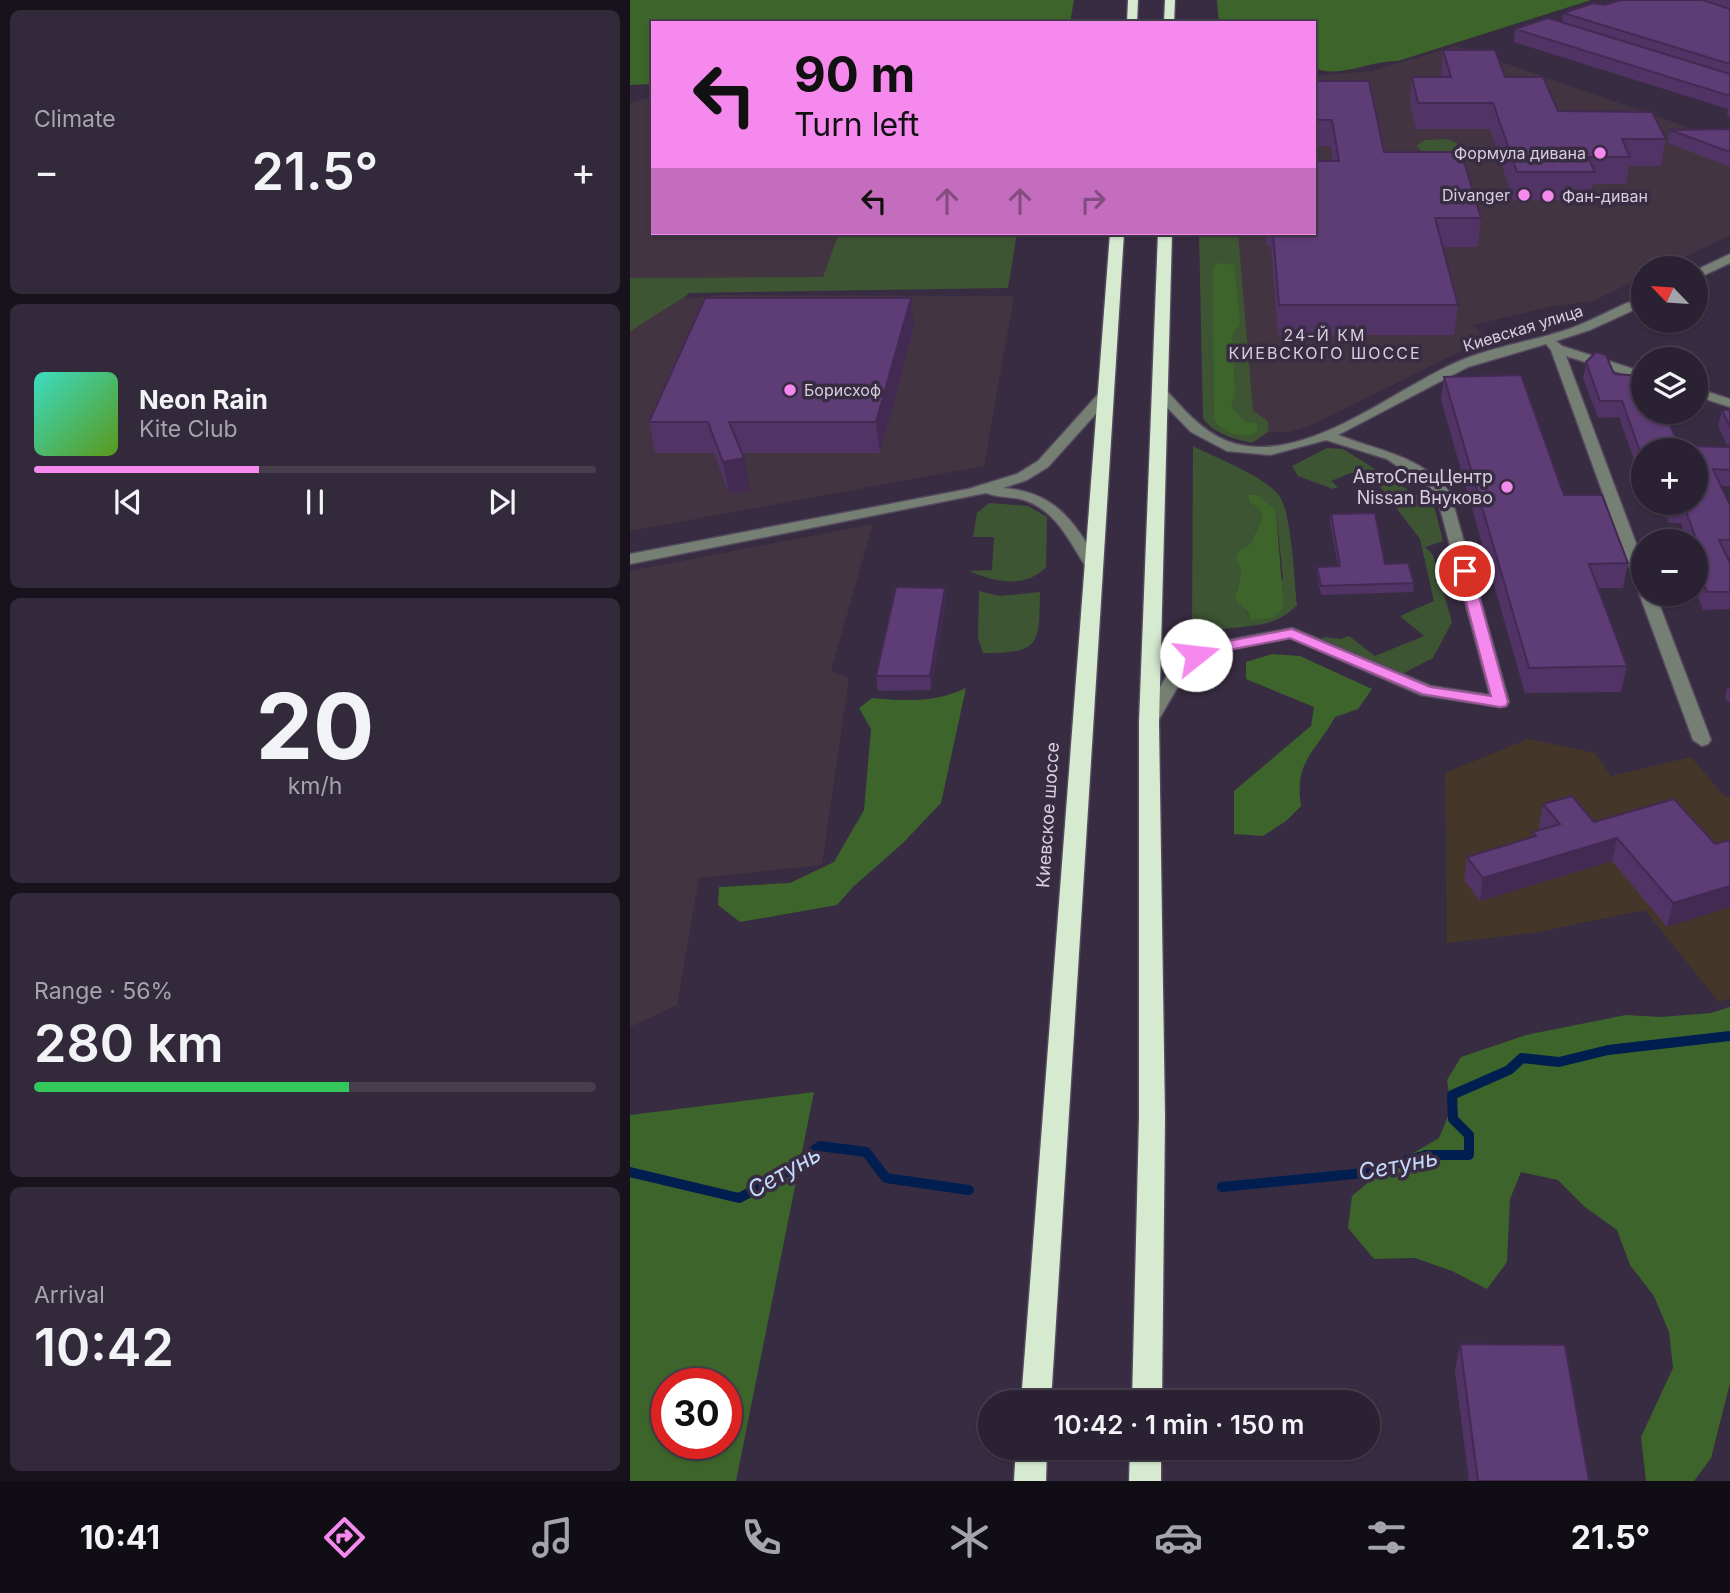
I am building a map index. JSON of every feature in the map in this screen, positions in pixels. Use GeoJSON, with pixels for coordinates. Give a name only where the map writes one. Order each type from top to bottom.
{"type":"FeatureCollection","features":[{"type":"Feature","properties":{"kind":"highway"},"geometry":{"type":"LineString","coordinates":[[1132,21],[1133,0]]}},
{"type":"Feature","properties":{"kind":"highway"},"geometry":{"type":"LineString","coordinates":[[1169,21],[1170,0]]}},
{"type":"Feature","properties":{"kind":"highway","name":"Киевское шоссе"},"geometry":{"type":"LineString","coordinates":[[1036,1390],[1117,235]]}},
{"type":"Feature","properties":{"kind":"highway"},"geometry":{"type":"LineString","coordinates":[[1147,1390],[1152,1118],[1149,722],[1165,235]]}},
{"type":"Feature","properties":{"kind":"highway"},"geometry":{"type":"LineString","coordinates":[[1030,1481],[1031,1460]]}},
{"type":"Feature","properties":{"kind":"highway"},"geometry":{"type":"LineString","coordinates":[[1146,1460],[1146,1481]]}},
{"type":"Feature","properties":{"kind":"street"},"geometry":{"type":"LineString","coordinates":[[1708,269],[1730,258]]}},
{"type":"Feature","properties":{"kind":"street","name":"Киевская улица"},"geometry":{"type":"LineString","coordinates":[[1160,392],[1181,417],[1218,445],[1234,449],[1276,449],[1312,444],[1330,437],[1407,392],[1465,363],[1528,342],[1552,344],[1631,308]]}},
{"type":"Feature","properties":{"kind":"street"},"geometry":{"type":"LineString","coordinates":[[1552,344],[1631,372]]}},
{"type":"Feature","properties":{"kind":"street"},"geometry":{"type":"LineString","coordinates":[[1552,344],[1631,551]]}},
{"type":"Feature","properties":{"kind":"street"},"geometry":{"type":"LineString","coordinates":[[630,559],[971,493],[1022,477],[1043,464],[1106,394]]}},
{"type":"Feature","properties":{"kind":"street"},"geometry":{"type":"LineString","coordinates":[[1708,396],[1730,402]]}},
{"type":"Feature","properties":{"kind":"street"},"geometry":{"type":"LineString","coordinates":[[1149,722],[1180,668],[1196,655],[1208,649],[1292,633],[1427,691],[1500,702],[1443,492],[1432,481],[1384,453],[1345,444],[1330,437]]}},
{"type":"Feature","properties":{"kind":"street"},"geometry":{"type":"LineString","coordinates":[[971,493],[1014,492],[1042,501],[1064,523],[1094,568]]}},
{"type":"Feature","properties":{"kind":"street"},"geometry":{"type":"LineString","coordinates":[[1652,606],[1702,740]]}},
{"type":"Feature","properties":{"kind":"shaded area"},"geometry":{"type":"Polygon","coordinates":[[[1456,46],[1730,142],[1730,235],[1687,256],[1631,256],[1631,283],[1593,301],[1554,306],[1473,325],[1491,341],[1467,348],[1312,425],[1290,432],[1252,432],[1235,235],[1316,235],[1316,76],[1372,71],[1456,46]]]}},
{"type":"Feature","properties":{"kind":"shaded area"},"geometry":{"type":"Polygon","coordinates":[[[651,99],[651,235],[838,235],[823,277],[637,278],[630,288],[630,103],[651,99]]]}},
{"type":"Feature","properties":{"kind":"shaded area"},"geometry":{"type":"Polygon","coordinates":[[[630,291],[688,293],[686,299],[721,295],[1014,296],[984,466],[630,531],[630,291]]]}},
{"type":"Feature","properties":{"kind":"shaded area"},"geometry":{"type":"Polygon","coordinates":[[[873,524],[831,671],[849,678],[822,865],[699,878],[677,1005],[630,1027],[630,571],[873,524]]]}},
{"type":"Feature","properties":{"kind":"shaded area"},"geometry":{"type":"Polygon","coordinates":[[[1528,739],[1595,753],[1611,776],[1691,757],[1725,797],[1730,796],[1730,998],[1719,1002],[1645,910],[1538,932],[1447,943],[1445,773],[1528,739]]]}},
{"type":"Feature","properties":{"kind":"green space"},"geometry":{"type":"Polygon","coordinates":[[[630,0],[1074,0],[1070,21],[651,21],[651,84],[630,85],[630,0]]]}},
{"type":"Feature","properties":{"kind":"green space"},"geometry":{"type":"Polygon","coordinates":[[[1217,0],[1591,0],[1398,61],[1335,71],[1316,69],[1316,21],[1219,21],[1217,0]]]}},
{"type":"Feature","properties":{"kind":"green space"},"geometry":{"type":"Polygon","coordinates":[[[1447,139],[1463,146],[1461,152],[1426,154],[1417,145],[1425,140],[1447,139]]]}},
{"type":"Feature","properties":{"kind":"green space"},"geometry":{"type":"Polygon","coordinates":[[[838,235],[1017,235],[1008,288],[689,293],[630,332],[630,278],[823,277],[838,235]]]}},
{"type":"Feature","properties":{"kind":"green space"},"geometry":{"type":"Polygon","coordinates":[[[1199,235],[1238,235],[1253,411],[1268,421],[1268,432],[1252,443],[1219,432],[1203,418],[1199,235]]]}},
{"type":"Feature","properties":{"kind":"green space"},"geometry":{"type":"Polygon","coordinates":[[[1216,263],[1234,265],[1240,321],[1232,335],[1235,395],[1231,406],[1245,422],[1257,424],[1253,435],[1231,433],[1221,428],[1214,419],[1213,268],[1216,263]]]}},
{"type":"Feature","properties":{"kind":"green space"},"geometry":{"type":"Polygon","coordinates":[[[1193,446],[1250,473],[1278,494],[1283,502],[1289,530],[1297,605],[1273,621],[1219,630],[1192,641],[1193,446]],[[1259,495],[1248,496],[1249,502],[1259,509],[1262,518],[1250,544],[1240,550],[1242,575],[1236,591],[1251,620],[1283,578],[1276,510],[1259,495]]]}},
{"type":"Feature","properties":{"kind":"green space"},"geometry":{"type":"Polygon","coordinates":[[[1327,448],[1343,449],[1434,506],[1443,541],[1425,547],[1433,555],[1452,622],[1433,658],[1394,678],[1322,642],[1323,637],[1341,639],[1349,636],[1375,656],[1424,636],[1400,616],[1434,601],[1420,539],[1369,472],[1351,473],[1331,481],[1338,487],[1333,489],[1298,476],[1292,466],[1327,448]]]}},
{"type":"Feature","properties":{"kind":"green space"},"geometry":{"type":"Polygon","coordinates":[[[1248,495],[1259,495],[1276,510],[1283,601],[1282,610],[1271,618],[1251,620],[1247,611],[1235,599],[1241,574],[1236,558],[1240,550],[1250,544],[1262,518],[1259,509],[1249,502],[1248,495]]]}},
{"type":"Feature","properties":{"kind":"green space"},"geometry":{"type":"Polygon","coordinates":[[[989,503],[1028,506],[1047,517],[1046,567],[1038,574],[1019,581],[1009,581],[969,571],[992,570],[994,537],[973,537],[977,513],[989,503]]]}},
{"type":"Feature","properties":{"kind":"green space"},"geometry":{"type":"Polygon","coordinates":[[[979,591],[1000,596],[1040,592],[1039,624],[1033,642],[1016,651],[983,653],[978,638],[979,591]]]}},
{"type":"Feature","properties":{"kind":"green space"},"geometry":{"type":"Polygon","coordinates":[[[1272,654],[1300,656],[1372,689],[1358,709],[1335,717],[1308,757],[1301,778],[1301,806],[1286,821],[1263,836],[1234,834],[1234,791],[1311,726],[1314,707],[1246,679],[1246,662],[1272,654]]]}},
{"type":"Feature","properties":{"kind":"green space"},"geometry":{"type":"Polygon","coordinates":[[[966,688],[941,803],[837,905],[740,922],[718,905],[719,887],[790,883],[834,862],[864,810],[871,729],[859,708],[872,698],[932,699],[966,688]]]}},
{"type":"Feature","properties":{"kind":"green space"},"geometry":{"type":"Polygon","coordinates":[[[1730,1007],[1730,1383],[1711,1458],[1694,1481],[1646,1481],[1641,1437],[1673,1368],[1669,1332],[1654,1296],[1630,1265],[1617,1230],[1585,1207],[1558,1180],[1521,1172],[1510,1199],[1507,1262],[1487,1289],[1452,1271],[1415,1258],[1374,1259],[1348,1228],[1352,1196],[1378,1174],[1439,1138],[1451,1109],[1447,1080],[1461,1057],[1526,1035],[1626,1015],[1661,1017],[1711,1013],[1730,1007]]]}},
{"type":"Feature","properties":{"kind":"green space"},"geometry":{"type":"Polygon","coordinates":[[[814,1092],[742,1451],[742,1368],[651,1368],[651,1459],[740,1459],[736,1481],[630,1481],[630,1115],[814,1092]]]}},
{"type":"Feature","properties":{"kind":"building"},"geometry":{"type":"Polygon","coordinates":[[[1621,0],[1703,0],[1730,9],[1730,64],[1563,13],[1594,3],[1604,5],[1621,0]]]}},
{"type":"Feature","properties":{"kind":"building"},"geometry":{"type":"Polygon","coordinates":[[[1548,18],[1730,74],[1730,96],[1515,29],[1548,18]]]}},
{"type":"Feature","properties":{"kind":"building"},"geometry":{"type":"Polygon","coordinates":[[[1443,50],[1495,50],[1505,77],[1543,77],[1558,111],[1652,112],[1666,139],[1622,139],[1630,157],[1588,157],[1595,172],[1517,172],[1493,103],[1418,103],[1412,77],[1451,77],[1443,50]]]}},
{"type":"Feature","properties":{"kind":"building"},"geometry":{"type":"Polygon","coordinates":[[[1316,81],[1369,81],[1384,152],[1461,152],[1481,218],[1435,218],[1458,305],[1279,305],[1273,235],[1316,235],[1316,161],[1339,161],[1332,120],[1316,120],[1316,81]]]}},
{"type":"Feature","properties":{"kind":"building"},"geometry":{"type":"Polygon","coordinates":[[[1730,129],[1730,152],[1670,130],[1730,129]]]}},
{"type":"Feature","properties":{"kind":"building","name":"Борисхоф"},"geometry":{"type":"Polygon","coordinates":[[[705,298],[911,298],[876,422],[729,422],[744,458],[723,462],[708,422],[649,422],[705,298]]]}},
{"type":"Feature","properties":{"kind":"building"},"geometry":{"type":"Polygon","coordinates":[[[1596,352],[1606,355],[1614,374],[1631,375],[1631,424],[1670,424],[1676,438],[1635,438],[1622,401],[1600,401],[1586,362],[1596,352]]]}},
{"type":"Feature","properties":{"kind":"building","name":"АвтоСпецЦентр Nissan Внуково"},"geometry":{"type":"Polygon","coordinates":[[[1521,375],[1564,495],[1602,495],[1628,563],[1589,564],[1627,666],[1529,668],[1444,377],[1521,375]]]}},
{"type":"Feature","properties":{"kind":"building"},"geometry":{"type":"Polygon","coordinates":[[[1722,410],[1730,410],[1730,427],[1722,410]]]}},
{"type":"Feature","properties":{"kind":"building"},"geometry":{"type":"Polygon","coordinates":[[[1708,447],[1730,447],[1730,470],[1713,469],[1730,505],[1730,540],[1719,540],[1730,563],[1730,592],[1708,592],[1708,529],[1692,529],[1687,515],[1708,515],[1708,447]]]}},
{"type":"Feature","properties":{"kind":"building"},"geometry":{"type":"Polygon","coordinates":[[[1375,513],[1385,564],[1408,563],[1414,583],[1321,586],[1317,567],[1340,566],[1331,514],[1375,513]]]}},
{"type":"Feature","properties":{"kind":"building"},"geometry":{"type":"Polygon","coordinates":[[[896,587],[945,588],[930,676],[876,676],[896,587]]]}},
{"type":"Feature","properties":{"kind":"building"},"geometry":{"type":"Polygon","coordinates":[[[1572,796],[1594,822],[1674,799],[1715,844],[1730,840],[1730,886],[1673,903],[1617,838],[1483,878],[1467,857],[1536,836],[1533,832],[1560,824],[1543,804],[1572,796]]]}},
{"type":"Feature","properties":{"kind":"building"},"geometry":{"type":"Polygon","coordinates":[[[1460,1344],[1565,1345],[1589,1481],[1478,1481],[1460,1344]]]}},
{"type":"Feature","properties":{"kind":"waterway","name":"Сетунь"},"geometry":{"type":"LineString","coordinates":[[1222,1187],[1364,1173],[1426,1155],[1469,1155],[1469,1135],[1453,1119],[1452,1095],[1509,1070],[1522,1058],[1559,1062],[1608,1050],[1730,1036]]}},
{"type":"Feature","properties":{"kind":"waterway","name":"Сетунь"},"geometry":{"type":"LineString","coordinates":[[630,1172],[739,1198],[780,1177],[820,1146],[866,1152],[886,1178],[969,1190]]}},
{"type":"Feature","properties":{"kind":"place","name":"Формула дивана"},"geometry":{"type":"Point","coordinates":[1600,153]}},
{"type":"Feature","properties":{"kind":"place","name":"Divanger"},"geometry":{"type":"Point","coordinates":[1524,195]}},
{"type":"Feature","properties":{"kind":"place","name":"Фан-диван"},"geometry":{"type":"Point","coordinates":[1548,196]}},
{"type":"Feature","properties":{"kind":"place","name":"Борисхоф"},"geometry":{"type":"Point","coordinates":[790,390]}},
{"type":"Feature","properties":{"kind":"place","name":"АвтоСпецЦентр Nissan Внуково"},"geometry":{"type":"Point","coordinates":[1507,487]}},
{"type":"Feature","properties":{"kind":"district","name":"24-Й КМ КИЕВСКОГО ШОССЕ"},"geometry":{"type":"Point","coordinates":[1325,344]}},
{"type":"Feature","properties":{"kind":"route"},"geometry":{"type":"LineString","coordinates":[[1196,655],[1208,649],[1292,633],[1427,691],[1500,702],[1465,571]]}}]}
